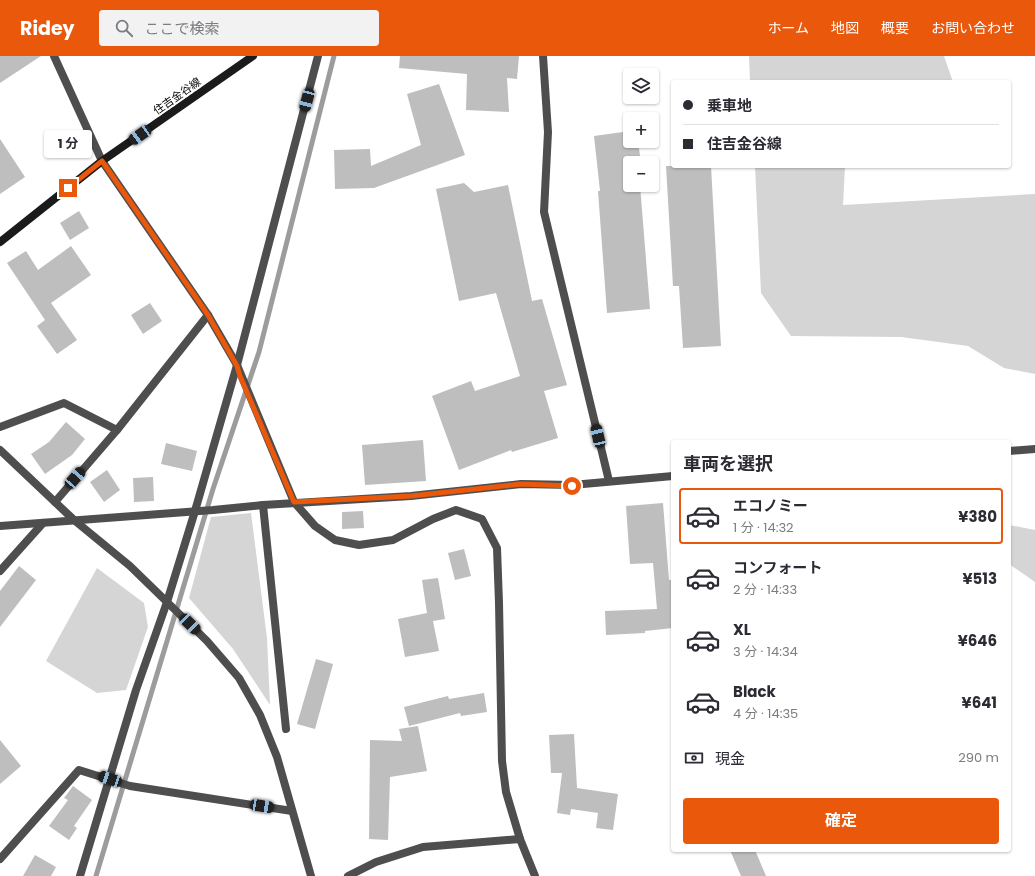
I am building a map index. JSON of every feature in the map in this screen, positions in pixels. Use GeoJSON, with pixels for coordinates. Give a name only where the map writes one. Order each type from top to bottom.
{"type":"FeatureCollection","features":[{"type":"Feature","properties":{"kind":"main road","name":"住吉金谷線"},"geometry":{"type":"LineString","coordinates":[[0,242],[102,161],[253,56]]}},
{"type":"Feature","properties":{"kind":"street"},"geometry":{"type":"LineString","coordinates":[[54,56],[102,161],[208,315],[237,366],[294,502],[315,526],[335,540],[359,545],[393,540],[433,519],[456,510],[482,519],[497,548],[502,761],[506,792],[520,839],[535,876]]}},
{"type":"Feature","properties":{"kind":"street"},"geometry":{"type":"LineString","coordinates":[[80,876],[136,690],[197,511],[237,366],[318,56]]}},
{"type":"Feature","properties":{"kind":"street"},"geometry":{"type":"LineString","coordinates":[[543,56],[548,132],[544,212],[609,481]]}},
{"type":"Feature","properties":{"kind":"street"},"geometry":{"type":"LineString","coordinates":[[55,502],[117,430],[208,315]]}},
{"type":"Feature","properties":{"kind":"street"},"geometry":{"type":"LineString","coordinates":[[0,427],[64,403],[117,430]]}},
{"type":"Feature","properties":{"kind":"street"},"geometry":{"type":"LineString","coordinates":[[1011,451],[1035,449]]}},
{"type":"Feature","properties":{"kind":"street"},"geometry":{"type":"LineString","coordinates":[[0,450],[74,520],[130,566],[207,641],[239,678],[260,716],[277,757],[311,876]]}},
{"type":"Feature","properties":{"kind":"street"},"geometry":{"type":"LineString","coordinates":[[0,526],[213,510],[294,502],[411,496],[521,484],[572,486],[609,481],[671,476]]}},
{"type":"Feature","properties":{"kind":"street"},"geometry":{"type":"LineString","coordinates":[[263,505],[286,729]]}},
{"type":"Feature","properties":{"kind":"street"},"geometry":{"type":"LineString","coordinates":[[0,571],[43,523]]}},
{"type":"Feature","properties":{"kind":"street"},"geometry":{"type":"LineString","coordinates":[[0,859],[79,770],[130,786],[292,811]]}},
{"type":"Feature","properties":{"kind":"street"},"geometry":{"type":"LineString","coordinates":[[348,876],[376,862],[422,848],[520,839]]}},
{"type":"Feature","properties":{"kind":"shaded area"},"geometry":{"type":"Polygon","coordinates":[[[749,56],[944,56],[952,80],[750,80],[749,56]]]}},
{"type":"Feature","properties":{"kind":"shaded area"},"geometry":{"type":"Polygon","coordinates":[[[755,168],[845,168],[843,205],[1035,194],[1035,374],[1004,368],[968,346],[901,337],[791,336],[761,293],[755,168]]]}},
{"type":"Feature","properties":{"kind":"shaded area"},"geometry":{"type":"Polygon","coordinates":[[[251,513],[267,638],[270,705],[233,649],[189,598],[211,517],[251,513]]]}},
{"type":"Feature","properties":{"kind":"shaded area"},"geometry":{"type":"Polygon","coordinates":[[[1011,525],[1035,530],[1035,582],[1011,565],[1011,525]]]}},
{"type":"Feature","properties":{"kind":"shaded area"},"geometry":{"type":"Polygon","coordinates":[[[97,568],[144,603],[148,627],[126,690],[97,693],[46,661],[97,568]]]}},
{"type":"Feature","properties":{"kind":"building"},"geometry":{"type":"Polygon","coordinates":[[[0,56],[41,56],[0,83],[0,56]]]}},
{"type":"Feature","properties":{"kind":"building"},"geometry":{"type":"Polygon","coordinates":[[[400,56],[519,56],[517,79],[507,78],[509,112],[466,110],[467,74],[399,68],[400,56]]]}},
{"type":"Feature","properties":{"kind":"building"},"geometry":{"type":"Polygon","coordinates":[[[439,84],[465,155],[374,188],[335,189],[334,150],[370,149],[371,166],[421,145],[407,94],[439,84]]]}},
{"type":"Feature","properties":{"kind":"building"},"geometry":{"type":"Polygon","coordinates":[[[623,132],[623,148],[639,148],[640,156],[623,156],[623,192],[641,192],[650,309],[607,313],[598,191],[600,191],[594,136],[623,132]]]}},
{"type":"Feature","properties":{"kind":"building"},"geometry":{"type":"Polygon","coordinates":[[[0,139],[25,177],[0,194],[0,139]]]}},
{"type":"Feature","properties":{"kind":"building"},"geometry":{"type":"Polygon","coordinates":[[[666,166],[671,166],[671,168],[711,168],[721,346],[683,348],[679,286],[673,286],[666,166]]]}},
{"type":"Feature","properties":{"kind":"building"},"geometry":{"type":"Polygon","coordinates":[[[464,183],[474,192],[508,185],[532,301],[542,299],[567,385],[544,391],[558,438],[512,452],[511,450],[459,470],[432,396],[471,381],[475,391],[520,376],[496,293],[459,301],[436,189],[464,183]]]}},
{"type":"Feature","properties":{"kind":"building"},"geometry":{"type":"Polygon","coordinates":[[[79,211],[89,228],[70,240],[60,223],[79,211]]]}},
{"type":"Feature","properties":{"kind":"building"},"geometry":{"type":"Polygon","coordinates":[[[71,246],[91,275],[51,303],[77,340],[57,354],[37,326],[45,320],[7,263],[26,251],[38,270],[71,246]]]}},
{"type":"Feature","properties":{"kind":"building"},"geometry":{"type":"Polygon","coordinates":[[[150,303],[162,321],[143,334],[131,315],[150,303]]]}},
{"type":"Feature","properties":{"kind":"building"},"geometry":{"type":"Polygon","coordinates":[[[66,422],[85,439],[72,455],[45,474],[31,454],[49,442],[66,422]]]}},
{"type":"Feature","properties":{"kind":"building"},"geometry":{"type":"Polygon","coordinates":[[[423,440],[426,481],[365,485],[362,445],[423,440]]]}},
{"type":"Feature","properties":{"kind":"building"},"geometry":{"type":"Polygon","coordinates":[[[166,443],[197,451],[192,471],[161,464],[166,443]]]}},
{"type":"Feature","properties":{"kind":"building"},"geometry":{"type":"Polygon","coordinates":[[[107,470],[120,490],[104,502],[90,482],[107,470]]]}},
{"type":"Feature","properties":{"kind":"building"},"geometry":{"type":"Polygon","coordinates":[[[153,477],[154,501],[134,502],[133,478],[153,477]]]}},
{"type":"Feature","properties":{"kind":"building"},"geometry":{"type":"Polygon","coordinates":[[[663,503],[669,580],[671,580],[671,628],[645,631],[645,633],[606,635],[605,611],[657,609],[653,563],[630,564],[626,506],[663,503]]]}},
{"type":"Feature","properties":{"kind":"building"},"geometry":{"type":"Polygon","coordinates":[[[363,511],[364,528],[342,529],[342,512],[363,511]]]}},
{"type":"Feature","properties":{"kind":"building"},"geometry":{"type":"Polygon","coordinates":[[[464,549],[471,576],[455,580],[448,553],[464,549]]]}},
{"type":"Feature","properties":{"kind":"building"},"geometry":{"type":"Polygon","coordinates":[[[19,566],[36,580],[0,627],[0,591],[19,566]]]}},
{"type":"Feature","properties":{"kind":"building"},"geometry":{"type":"Polygon","coordinates":[[[438,578],[445,619],[433,621],[439,651],[405,657],[398,619],[427,613],[422,580],[438,578]]]}},
{"type":"Feature","properties":{"kind":"building"},"geometry":{"type":"Polygon","coordinates":[[[316,659],[333,664],[315,729],[297,724],[316,659]]]}},
{"type":"Feature","properties":{"kind":"building"},"geometry":{"type":"Polygon","coordinates":[[[484,693],[487,712],[461,716],[460,713],[409,726],[404,707],[448,696],[449,699],[484,693]]]}},
{"type":"Feature","properties":{"kind":"building"},"geometry":{"type":"Polygon","coordinates":[[[418,726],[427,771],[390,777],[388,840],[369,839],[370,740],[402,741],[399,729],[418,726]]]}},
{"type":"Feature","properties":{"kind":"building"},"geometry":{"type":"Polygon","coordinates":[[[574,734],[577,788],[618,794],[613,830],[596,828],[598,813],[571,809],[570,815],[557,813],[562,773],[551,773],[549,735],[574,734]]]}},
{"type":"Feature","properties":{"kind":"building"},"geometry":{"type":"Polygon","coordinates":[[[0,740],[21,766],[0,784],[0,740]]]}},
{"type":"Feature","properties":{"kind":"building"},"geometry":{"type":"Polygon","coordinates":[[[73,786],[92,800],[74,826],[77,828],[69,840],[49,826],[68,800],[64,798],[73,786]]]}},
{"type":"Feature","properties":{"kind":"building"},"geometry":{"type":"Polygon","coordinates":[[[731,852],[756,852],[766,876],[741,876],[731,852]]]}},
{"type":"Feature","properties":{"kind":"building"},"geometry":{"type":"Polygon","coordinates":[[[35,855],[56,867],[51,876],[23,876],[35,855]]]}},
{"type":"Feature","properties":{"kind":"waterway"},"geometry":{"type":"LineString","coordinates":[[96,876],[213,489],[259,352],[334,56]]}},
{"type":"Feature","properties":{"kind":"route"},"geometry":{"type":"LineString","coordinates":[[68,188],[102,161],[208,315],[237,366],[294,502],[411,496],[521,484],[572,486]]}}]}
